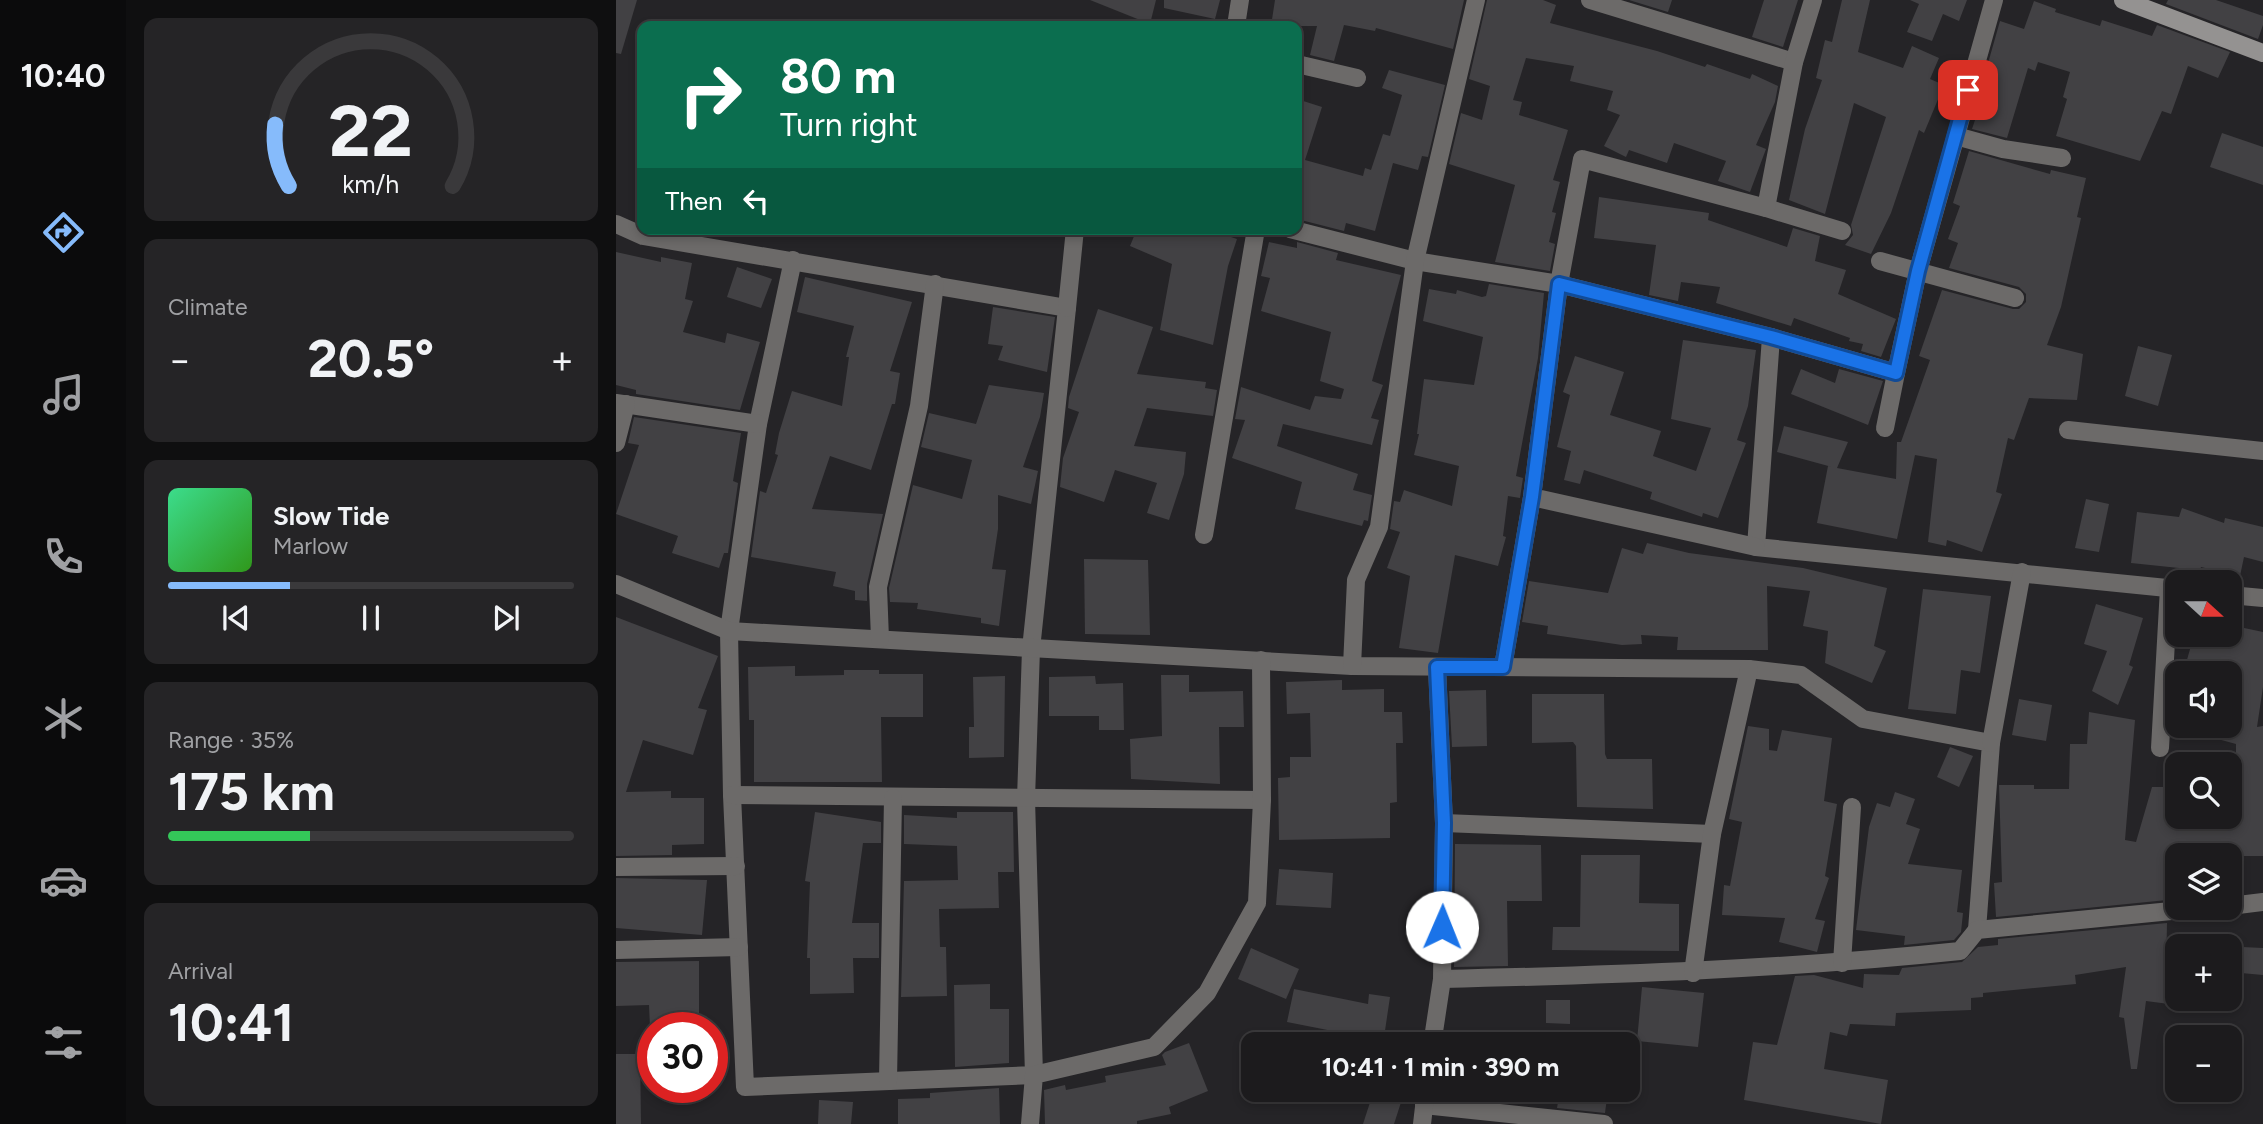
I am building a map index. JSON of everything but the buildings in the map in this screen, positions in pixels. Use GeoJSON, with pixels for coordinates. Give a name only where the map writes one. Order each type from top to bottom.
{"type":"FeatureCollection","features":[{"type":"Feature","properties":{"kind":"street"},"geometry":{"type":"LineString","coordinates":[[1237,21],[1240,0]]}},
{"type":"Feature","properties":{"kind":"street"},"geometry":{"type":"LineString","coordinates":[[1352,666],[1356,580],[1379,527],[1415,261],[1476,0]]}},
{"type":"Feature","properties":{"kind":"street"},"geometry":{"type":"LineString","coordinates":[[1590,0],[1794,62]]}},
{"type":"Feature","properties":{"kind":"street"},"geometry":{"type":"LineString","coordinates":[[1766,208],[1794,62],[1813,0]]}},
{"type":"Feature","properties":{"kind":"street"},"geometry":{"type":"LineString","coordinates":[[1885,428],[1918,271],[1994,0]]}},
{"type":"Feature","properties":{"kind":"street"},"geometry":{"type":"LineString","coordinates":[[2123,0],[2263,53]]}},
{"type":"Feature","properties":{"kind":"street"},"geometry":{"type":"LineString","coordinates":[[1302,65],[1357,78]]}},
{"type":"Feature","properties":{"kind":"street"},"geometry":{"type":"LineString","coordinates":[[1956,136],[2003,149],[2062,158]]}},
{"type":"Feature","properties":{"kind":"street"},"geometry":{"type":"LineString","coordinates":[[1503,667],[1532,497],[1559,284],[1582,159],[1842,231]]}},
{"type":"Feature","properties":{"kind":"street"},"geometry":{"type":"LineString","coordinates":[[616,224],[637,233]]}},
{"type":"Feature","properties":{"kind":"street"},"geometry":{"type":"LineString","coordinates":[[1302,232],[1415,261],[1559,284],[1771,337],[1896,373]]}},
{"type":"Feature","properties":{"kind":"street"},"geometry":{"type":"LineString","coordinates":[[641,235],[1067,308]]}},
{"type":"Feature","properties":{"kind":"street"},"geometry":{"type":"LineString","coordinates":[[1030,1124],[1034,1074],[1026,799],[1031,649],[1074,235]]}},
{"type":"Feature","properties":{"kind":"street"},"geometry":{"type":"LineString","coordinates":[[1204,535],[1255,235]]}},
{"type":"Feature","properties":{"kind":"street"},"geometry":{"type":"LineString","coordinates":[[793,260],[758,424],[729,631],[732,795],[745,1087],[1034,1074],[1154,1047],[1208,993],[1257,902],[1262,800],[1261,660]]}},
{"type":"Feature","properties":{"kind":"street"},"geometry":{"type":"LineString","coordinates":[[1880,261],[2015,298]]}},
{"type":"Feature","properties":{"kind":"street"},"geometry":{"type":"LineString","coordinates":[[880,639],[877,587],[919,406],[935,284]]}},
{"type":"Feature","properties":{"kind":"street"},"geometry":{"type":"LineString","coordinates":[[1756,547],[1771,337]]}},
{"type":"Feature","properties":{"kind":"street"},"geometry":{"type":"LineString","coordinates":[[616,443],[621,404],[758,424]]}},
{"type":"Feature","properties":{"kind":"street"},"geometry":{"type":"LineString","coordinates":[[2068,430],[2263,452]]}},
{"type":"Feature","properties":{"kind":"street"},"geometry":{"type":"LineString","coordinates":[[1532,497],[1756,547],[2165,587]]}},
{"type":"Feature","properties":{"kind":"street"},"geometry":{"type":"LineString","coordinates":[[1441,979],[1693,973],[1842,963],[1961,951],[1978,930],[1991,743],[2022,572]]}},
{"type":"Feature","properties":{"kind":"street"},"geometry":{"type":"LineString","coordinates":[[616,584],[729,631],[1352,666],[1749,669],[1801,675],[1863,719],[1991,743]]}},
{"type":"Feature","properties":{"kind":"street"},"geometry":{"type":"LineString","coordinates":[[2242,596],[2263,598]]}},
{"type":"Feature","properties":{"kind":"street"},"geometry":{"type":"LineString","coordinates":[[2160,748],[2168,648]]}},
{"type":"Feature","properties":{"kind":"street"},"geometry":{"type":"LineString","coordinates":[[1434,1032],[1441,979],[1444,823],[1437,667]]}},
{"type":"Feature","properties":{"kind":"street"},"geometry":{"type":"LineString","coordinates":[[1693,973],[1712,834],[1749,669]]}},
{"type":"Feature","properties":{"kind":"street"},"geometry":{"type":"LineString","coordinates":[[732,795],[1262,800]]}},
{"type":"Feature","properties":{"kind":"street"},"geometry":{"type":"LineString","coordinates":[[888,1081],[893,798]]}},
{"type":"Feature","properties":{"kind":"street"},"geometry":{"type":"LineString","coordinates":[[1842,963],[1852,807]]}},
{"type":"Feature","properties":{"kind":"street"},"geometry":{"type":"LineString","coordinates":[[1444,823],[1712,834]]}},
{"type":"Feature","properties":{"kind":"street"},"geometry":{"type":"LineString","coordinates":[[616,867],[736,866]]}},
{"type":"Feature","properties":{"kind":"street"},"geometry":{"type":"LineString","coordinates":[[2242,905],[2263,902]]}},
{"type":"Feature","properties":{"kind":"street"},"geometry":{"type":"LineString","coordinates":[[1978,930],[2165,912]]}},
{"type":"Feature","properties":{"kind":"street"},"geometry":{"type":"LineString","coordinates":[[616,950],[739,947]]}},
{"type":"Feature","properties":{"kind":"street"},"geometry":{"type":"LineString","coordinates":[[1422,1124],[1425,1102]]}},
{"type":"Feature","properties":{"kind":"street"},"geometry":{"type":"LineString","coordinates":[[1453,1102],[1604,1124]]}},
{"type":"Feature","properties":{"kind":"route"},"geometry":{"type":"LineString","coordinates":[[1442,927],[1444,823],[1437,667],[1503,667],[1532,497],[1559,284],[1771,337],[1896,373],[1918,271],[1968,90]]}}]}
